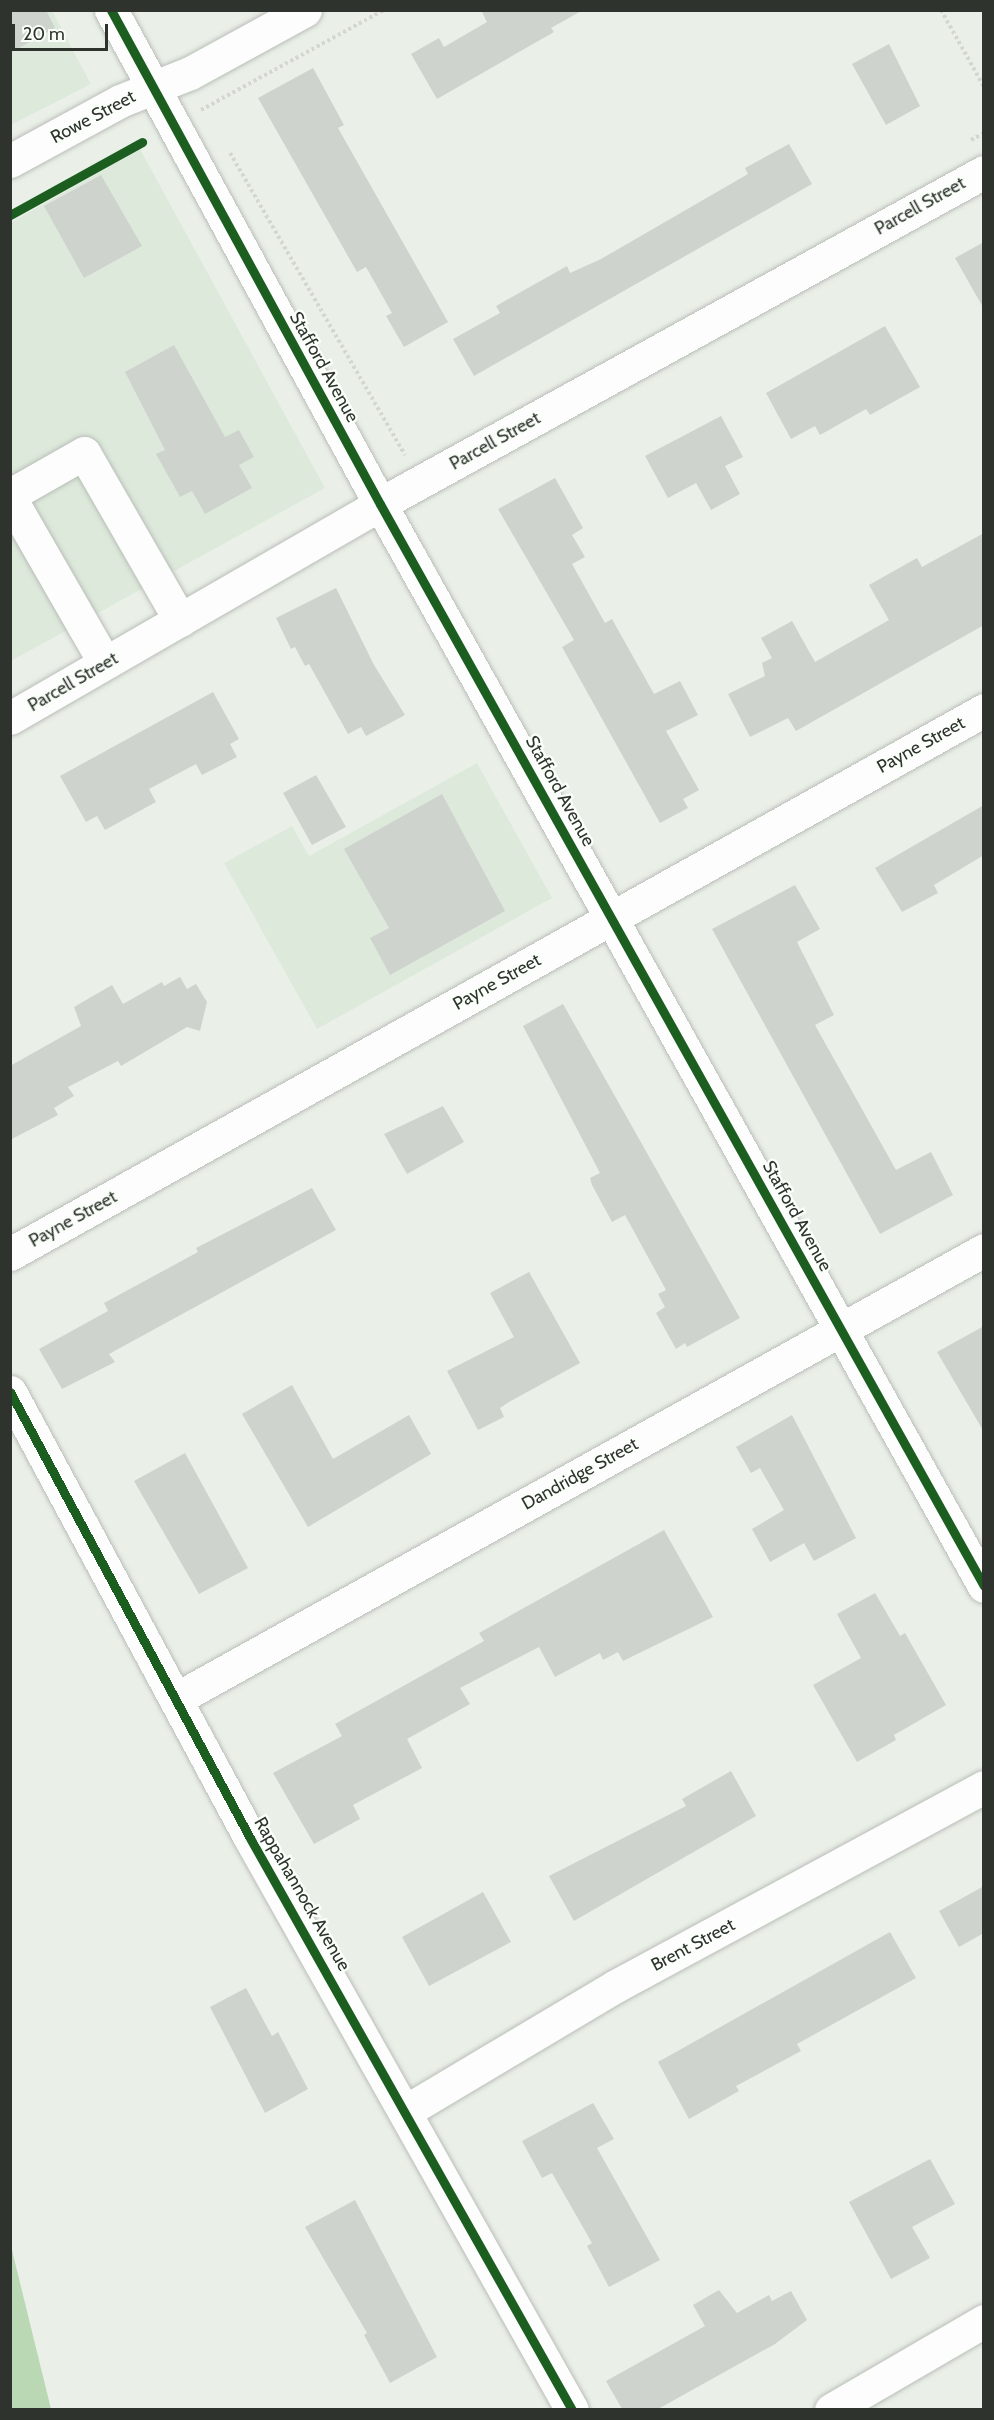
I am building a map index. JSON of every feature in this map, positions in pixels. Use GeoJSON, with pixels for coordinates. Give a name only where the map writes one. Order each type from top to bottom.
{"type":"FeatureCollection","features":[{"type":"Feature","properties":{"kind":"street","name":"Stafford Avenue"},"geometry":{"type":"LineString","coordinates":[[111,10],[380,504],[984,1586]]}},
{"type":"Feature","properties":{"kind":"street","name":"Rowe Street"},"geometry":{"type":"LineString","coordinates":[[10,161],[153,87],[190,73],[305,10]]}},
{"type":"Feature","properties":{"kind":"street","name":"Parcell Street"},"geometry":{"type":"LineString","coordinates":[[10,718],[380,504],[984,172]]}},
{"type":"Feature","properties":{"kind":"street"},"geometry":{"type":"LineString","coordinates":[[105,663],[10,497],[84,453],[180,620]]}},
{"type":"Feature","properties":{"kind":"street","name":"Payne Street"},"geometry":{"type":"LineString","coordinates":[[10,1254],[984,710]]}},
{"type":"Feature","properties":{"kind":"street","name":"Dandridge Street"},"geometry":{"type":"LineString","coordinates":[[176,1699],[984,1250]]}},
{"type":"Feature","properties":{"kind":"street","name":"Rappahannock Avenue"},"geometry":{"type":"LineString","coordinates":[[10,1392],[250,1838],[572,2409]]}},
{"type":"Feature","properties":{"kind":"street","name":"Brent Street"},"geometry":{"type":"LineString","coordinates":[[406,2111],[616,1986],[984,1787]]}},
{"type":"Feature","properties":{"kind":"street"},"geometry":{"type":"LineString","coordinates":[[831,2409],[984,2321]]}},
{"type":"Feature","properties":{"kind":"path"},"geometry":{"type":"LineString","coordinates":[[210,119],[204,108],[384,10]]}},
{"type":"Feature","properties":{"kind":"path"},"geometry":{"type":"LineString","coordinates":[[941,10],[984,87]]}},
{"type":"Feature","properties":{"kind":"path"},"geometry":{"type":"LineString","coordinates":[[963,145],[984,133]]}},
{"type":"Feature","properties":{"kind":"path"},"geometry":{"type":"LineString","coordinates":[[228,150],[407,459],[417,453]]}},
{"type":"Feature","properties":{"kind":"shaded area"},"geometry":{"type":"Polygon","coordinates":[[[11,11],[52,11],[91,84],[11,125],[11,11]]]}},
{"type":"Feature","properties":{"kind":"shaded area"},"geometry":{"type":"Polygon","coordinates":[[[140,149],[325,488],[11,661],[10,223],[140,149]]]}},
{"type":"Feature","properties":{"kind":"shaded area"},"geometry":{"type":"Polygon","coordinates":[[[477,763],[552,898],[317,1029],[224,863],[292,826],[309,856],[477,763]]]}},
{"type":"Feature","properties":{"kind":"green space"},"geometry":{"type":"Polygon","coordinates":[[[11,2246],[51,2409],[11,2409],[11,2246]]]}},
{"type":"Feature","properties":{"kind":"building"},"geometry":{"type":"Polygon","coordinates":[[[10,10],[46,10],[55,28],[10,53],[10,10]]]}},
{"type":"Feature","properties":{"kind":"building"},"geometry":{"type":"Polygon","coordinates":[[[481,10],[583,10],[551,28],[554,32],[437,99],[411,54],[439,38],[444,47],[487,22],[481,10]]]}},
{"type":"Feature","properties":{"kind":"building"},"geometry":{"type":"Polygon","coordinates":[[[889,44],[920,106],[886,125],[852,64],[889,44]]]}},
{"type":"Feature","properties":{"kind":"building"},"geometry":{"type":"Polygon","coordinates":[[[313,68],[344,125],[338,128],[448,322],[404,347],[386,316],[392,313],[366,267],[357,272],[258,98],[313,68]]]}},
{"type":"Feature","properties":{"kind":"building"},"geometry":{"type":"Polygon","coordinates":[[[789,144],[812,184],[474,376],[453,339],[500,313],[496,306],[567,266],[570,273],[601,259],[748,174],[745,168],[789,144]]]}},
{"type":"Feature","properties":{"kind":"building"},"geometry":{"type":"Polygon","coordinates":[[[101,175],[142,246],[84,278],[44,206],[101,175]]]}},
{"type":"Feature","properties":{"kind":"building"},"geometry":{"type":"Polygon","coordinates":[[[984,242],[984,309],[955,258],[984,242]]]}},
{"type":"Feature","properties":{"kind":"building"},"geometry":{"type":"Polygon","coordinates":[[[885,326],[920,387],[870,415],[866,409],[820,435],[815,426],[791,439],[766,393],[885,326]]]}},
{"type":"Feature","properties":{"kind":"building"},"geometry":{"type":"Polygon","coordinates":[[[174,345],[225,437],[239,430],[254,457],[239,465],[252,488],[205,514],[192,491],[180,497],[156,454],[165,450],[125,372],[174,345]]]}},
{"type":"Feature","properties":{"kind":"building"},"geometry":{"type":"Polygon","coordinates":[[[721,416],[743,457],[725,466],[740,494],[711,510],[696,483],[668,498],[645,456],[721,416]]]}},
{"type":"Feature","properties":{"kind":"building"},"geometry":{"type":"Polygon","coordinates":[[[555,478],[583,528],[572,535],[585,557],[572,564],[605,623],[612,619],[654,694],[680,681],[698,715],[666,731],[699,790],[683,799],[688,808],[660,823],[562,647],[574,640],[498,509],[555,478]]]}},
{"type":"Feature","properties":{"kind":"building"},"geometry":{"type":"Polygon","coordinates":[[[984,533],[984,625],[796,731],[788,718],[750,737],[728,694],[765,676],[762,663],[772,658],[761,638],[792,621],[815,662],[889,620],[869,585],[917,558],[922,567],[984,533]]]}},
{"type":"Feature","properties":{"kind":"building"},"geometry":{"type":"Polygon","coordinates":[[[336,588],[374,665],[405,715],[366,736],[361,727],[348,734],[309,664],[305,666],[295,647],[291,649],[276,618],[336,588]]]}},
{"type":"Feature","properties":{"kind":"building"},"geometry":{"type":"Polygon","coordinates":[[[213,692],[239,739],[230,744],[237,757],[202,775],[196,764],[149,789],[156,802],[105,830],[97,816],[86,822],[60,776],[213,692]]]}},
{"type":"Feature","properties":{"kind":"building"},"geometry":{"type":"Polygon","coordinates":[[[316,775],[346,827],[312,845],[283,793],[316,775]]]}},
{"type":"Feature","properties":{"kind":"building"},"geometry":{"type":"Polygon","coordinates":[[[442,794],[505,911],[390,975],[370,938],[389,928],[344,849],[442,794]]]}},
{"type":"Feature","properties":{"kind":"building"},"geometry":{"type":"Polygon","coordinates":[[[984,805],[984,855],[934,885],[938,893],[902,912],[875,868],[984,805]]]}},
{"type":"Feature","properties":{"kind":"building"},"geometry":{"type":"Polygon","coordinates":[[[795,885],[820,929],[797,942],[834,1015],[815,1025],[896,1170],[931,1152],[953,1195],[880,1234],[712,929],[795,885]]]}},
{"type":"Feature","properties":{"kind":"building"},"geometry":{"type":"Polygon","coordinates":[[[180,977],[187,989],[196,984],[207,1002],[200,1031],[187,1027],[121,1066],[118,1061],[68,1087],[74,1096],[54,1108],[58,1115],[10,1140],[10,1066],[81,1026],[74,1007],[112,985],[123,1004],[162,982],[164,986],[180,977]]]}},
{"type":"Feature","properties":{"kind":"building"},"geometry":{"type":"Polygon","coordinates":[[[563,1004],[740,1318],[687,1347],[685,1343],[676,1349],[656,1313],[665,1307],[658,1294],[666,1290],[625,1215],[612,1222],[590,1178],[600,1173],[523,1026],[563,1004]]]}},
{"type":"Feature","properties":{"kind":"building"},"geometry":{"type":"Polygon","coordinates":[[[443,1106],[464,1142],[407,1174],[384,1134],[443,1106]]]}},
{"type":"Feature","properties":{"kind":"building"},"geometry":{"type":"Polygon","coordinates":[[[312,1188],[336,1230],[109,1354],[115,1362],[62,1389],[39,1349],[108,1311],[104,1303],[198,1252],[196,1248],[312,1188]]]}},
{"type":"Feature","properties":{"kind":"building"},"geometry":{"type":"Polygon","coordinates":[[[529,1272],[580,1363],[509,1402],[500,1408],[504,1417],[478,1430],[447,1371],[514,1337],[490,1293],[529,1272]]]}},
{"type":"Feature","properties":{"kind":"building"},"geometry":{"type":"Polygon","coordinates":[[[984,1326],[984,1432],[937,1352],[984,1326]]]}},
{"type":"Feature","properties":{"kind":"building"},"geometry":{"type":"Polygon","coordinates":[[[292,1385],[333,1459],[409,1415],[431,1454],[308,1527],[242,1414],[292,1385]]]}},
{"type":"Feature","properties":{"kind":"building"},"geometry":{"type":"Polygon","coordinates":[[[792,1415],[856,1538],[814,1561],[804,1543],[770,1562],[752,1529],[784,1510],[760,1468],[751,1473],[736,1447],[792,1415]]]}},
{"type":"Feature","properties":{"kind":"building"},"geometry":{"type":"Polygon","coordinates":[[[185,1453],[248,1568],[199,1594],[134,1481],[185,1453]]]}},
{"type":"Feature","properties":{"kind":"building"},"geometry":{"type":"Polygon","coordinates":[[[664,1530],[713,1617],[623,1661],[618,1652],[603,1660],[600,1653],[555,1677],[539,1647],[460,1688],[470,1704],[407,1739],[422,1768],[353,1805],[360,1819],[314,1844],[273,1773],[342,1736],[335,1724],[484,1641],[479,1633],[664,1530]]]}},
{"type":"Feature","properties":{"kind":"building"},"geometry":{"type":"Polygon","coordinates":[[[875,1593],[900,1636],[905,1633],[946,1705],[894,1735],[896,1740],[857,1762],[813,1685],[861,1658],[837,1614],[875,1593]]]}},
{"type":"Feature","properties":{"kind":"building"},"geometry":{"type":"Polygon","coordinates":[[[731,1771],[756,1816],[574,1921],[549,1876],[686,1806],[682,1799],[731,1771]]]}},
{"type":"Feature","properties":{"kind":"building"},"geometry":{"type":"Polygon","coordinates":[[[984,1886],[984,1933],[959,1947],[939,1911],[984,1886]]]}},
{"type":"Feature","properties":{"kind":"building"},"geometry":{"type":"Polygon","coordinates":[[[483,1892],[511,1942],[429,1986],[402,1937],[483,1892]]]}},
{"type":"Feature","properties":{"kind":"building"},"geometry":{"type":"Polygon","coordinates":[[[890,1932],[916,1978],[797,2044],[801,2051],[736,2086],[739,2091],[689,2119],[658,2062],[890,1932]]]}},
{"type":"Feature","properties":{"kind":"building"},"geometry":{"type":"Polygon","coordinates":[[[246,1988],[272,2036],[278,2032],[308,2089],[265,2113],[210,2007],[246,1988]]]}},
{"type":"Feature","properties":{"kind":"building"},"geometry":{"type":"Polygon","coordinates":[[[593,2103],[614,2139],[597,2148],[660,2260],[609,2287],[587,2246],[592,2243],[552,2173],[542,2178],[522,2141],[593,2103]]]}},
{"type":"Feature","properties":{"kind":"building"},"geometry":{"type":"Polygon","coordinates":[[[930,2159],[955,2204],[912,2227],[930,2258],[891,2279],[849,2202],[930,2159]]]}},
{"type":"Feature","properties":{"kind":"building"},"geometry":{"type":"Polygon","coordinates":[[[355,2200],[437,2357],[390,2383],[364,2335],[367,2333],[305,2227],[355,2200]]]}},
{"type":"Feature","properties":{"kind":"building"},"geometry":{"type":"Polygon","coordinates":[[[719,2290],[737,2313],[769,2295],[772,2301],[791,2291],[807,2320],[775,2344],[658,2409],[622,2409],[606,2381],[705,2326],[693,2305],[719,2290]]]}},
{"type":"Feature","properties":{"kind":"cycle path"},"geometry":{"type":"LineString","coordinates":[[111,10],[380,504],[984,1586]]}},
{"type":"Feature","properties":{"kind":"cycle path"},"geometry":{"type":"LineString","coordinates":[[10,215],[142,142]]}},
{"type":"Feature","properties":{"kind":"cycle path"},"geometry":{"type":"LineString","coordinates":[[10,1392],[250,1838],[572,2410]]}}]}
